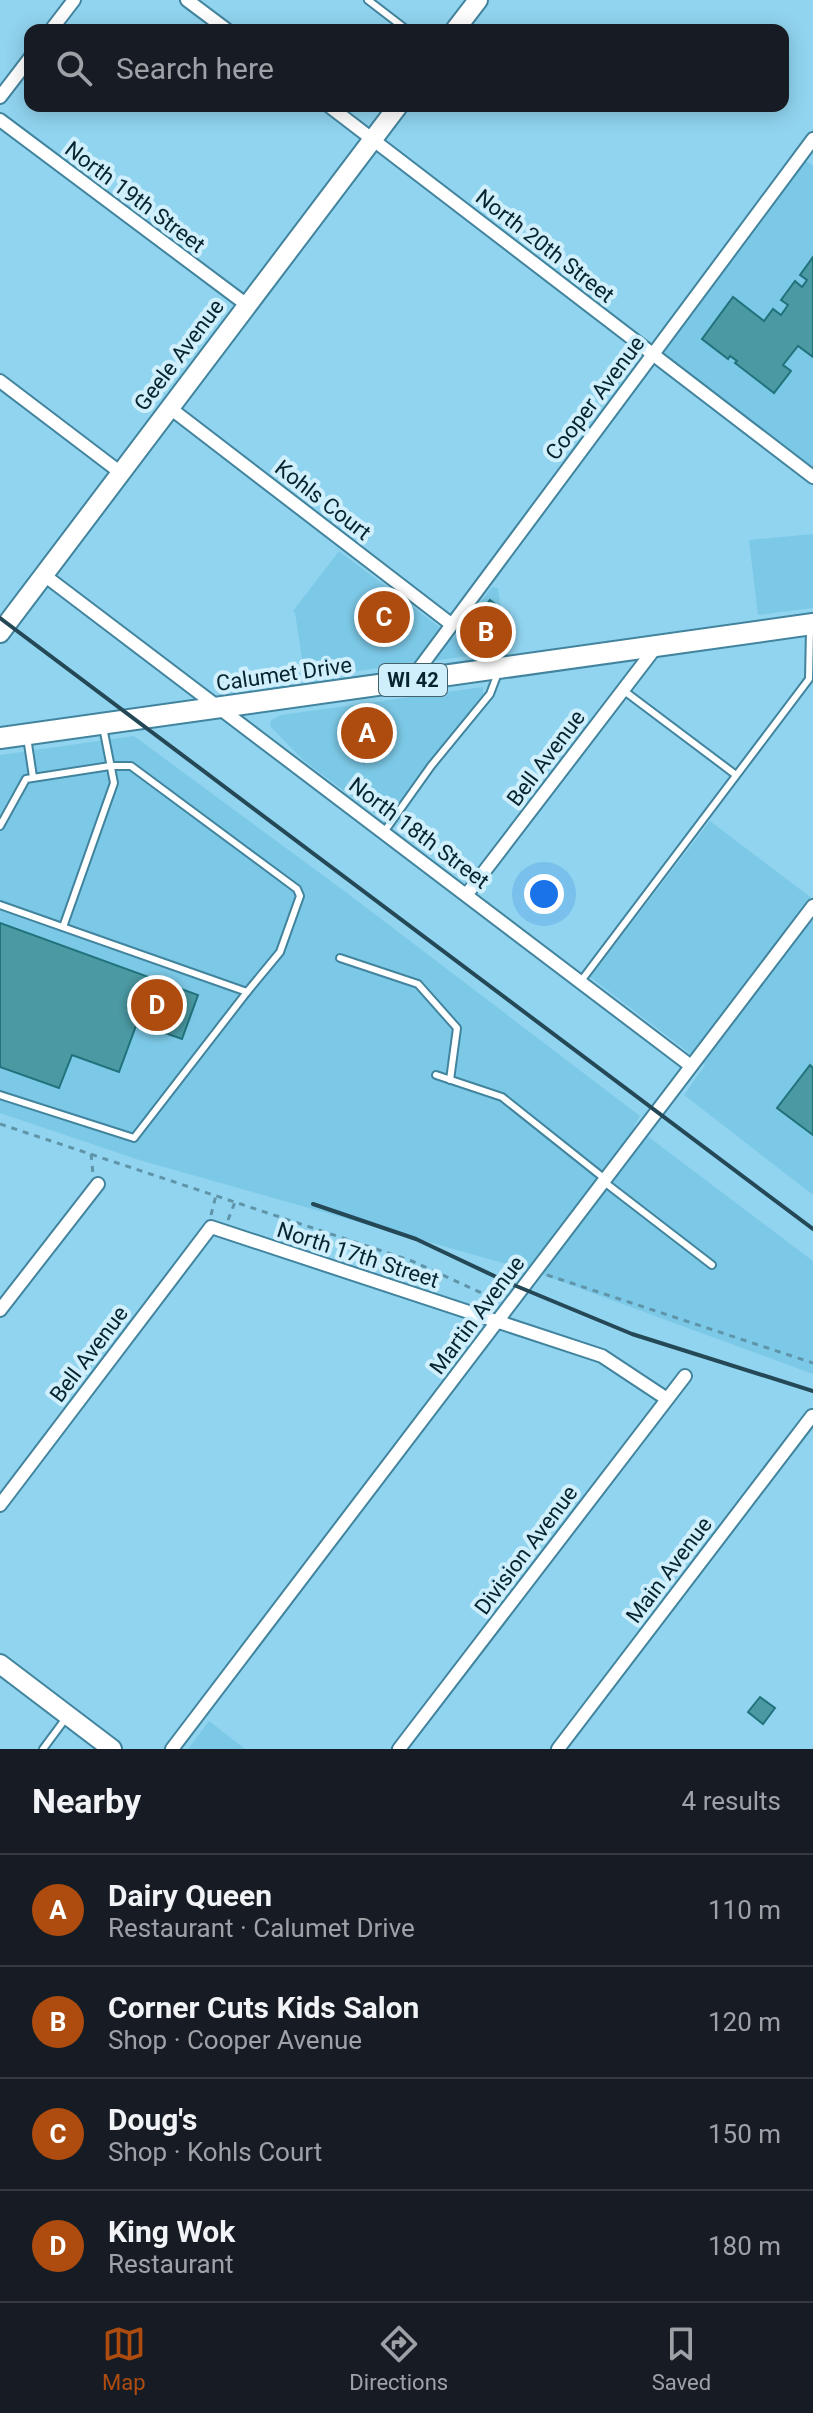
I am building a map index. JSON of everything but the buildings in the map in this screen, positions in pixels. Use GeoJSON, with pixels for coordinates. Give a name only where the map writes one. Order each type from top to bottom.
{"type":"FeatureCollection","features":[{"type":"Feature","properties":{"kind":"main road","name":"Calumet Drive"},"geometry":{"type":"LineString","coordinates":[[10,734],[811,625]]}},
{"type":"Feature","properties":{"kind":"street"},"geometry":{"type":"LineString","coordinates":[[56,24],[74,0]]}},
{"type":"Feature","properties":{"kind":"street"},"geometry":{"type":"LineString","coordinates":[[187,0],[219,24]]}},
{"type":"Feature","properties":{"kind":"street"},"geometry":{"type":"LineString","coordinates":[[460,24],[478,0]]}},
{"type":"Feature","properties":{"kind":"street"},"geometry":{"type":"LineString","coordinates":[[0,97],[24,66]]}},
{"type":"Feature","properties":{"kind":"street","name":"North 20th Street"},"geometry":{"type":"LineString","coordinates":[[337,112],[813,477]]}},
{"type":"Feature","properties":{"kind":"street","name":"Geele Avenue"},"geometry":{"type":"LineString","coordinates":[[0,633],[393,112]]}},
{"type":"Feature","properties":{"kind":"street","name":"North 19th Street"},"geometry":{"type":"LineString","coordinates":[[0,120],[247,305]]}},
{"type":"Feature","properties":{"kind":"street","name":"Cooper Avenue"},"geometry":{"type":"LineString","coordinates":[[410,681],[813,139]]}},
{"type":"Feature","properties":{"kind":"street"},"geometry":{"type":"LineString","coordinates":[[0,381],[121,473]]}},
{"type":"Feature","properties":{"kind":"street","name":"Kohls Court"},"geometry":{"type":"LineString","coordinates":[[170,408],[451,624]]}},
{"type":"Feature","properties":{"kind":"street","name":"North 18th Street"},"geometry":{"type":"LineString","coordinates":[[44,575],[691,1066]]}},
{"type":"Feature","properties":{"kind":"street","name":"Bell Avenue"},"geometry":{"type":"LineString","coordinates":[[467,894],[656,647]]}},
{"type":"Feature","properties":{"kind":"street","name":"Martin Avenue"},"geometry":{"type":"LineString","coordinates":[[172,1749],[813,906]]}},
{"type":"Feature","properties":{"kind":"street"},"geometry":{"type":"LineString","coordinates":[[0,1310],[98,1184]]}},
{"type":"Feature","properties":{"kind":"street","name":"Bell Avenue"},"geometry":{"type":"LineString","coordinates":[[0,1505],[217,1229]]}},
{"type":"Feature","properties":{"kind":"street","name":"North 17th Street"},"geometry":{"type":"LineString","coordinates":[[217,1229],[602,1356],[667,1399]]}},
{"type":"Feature","properties":{"kind":"street","name":"Division Avenue"},"geometry":{"type":"LineString","coordinates":[[399,1749],[685,1376]]}},
{"type":"Feature","properties":{"kind":"street","name":"Main Avenue"},"geometry":{"type":"LineString","coordinates":[[558,1749],[812,1416]]}},
{"type":"Feature","properties":{"kind":"street"},"geometry":{"type":"LineString","coordinates":[[0,1664],[112,1749]]}},
{"type":"Feature","properties":{"kind":"lane"},"geometry":{"type":"LineString","coordinates":[[368,0],[399,24]]}},
{"type":"Feature","properties":{"kind":"lane"},"geometry":{"type":"LineString","coordinates":[[581,981],[809,679],[811,625]]}},
{"type":"Feature","properties":{"kind":"lane"},"geometry":{"type":"LineString","coordinates":[[384,832],[431,766],[490,694],[499,668]]}},
{"type":"Feature","properties":{"kind":"lane"},"geometry":{"type":"LineString","coordinates":[[623,690],[736,775]]}},
{"type":"Feature","properties":{"kind":"lane"},"geometry":{"type":"LineString","coordinates":[[63,927],[114,783],[103,723]]}},
{"type":"Feature","properties":{"kind":"lane"},"geometry":{"type":"LineString","coordinates":[[10,734],[33,777]]}},
{"type":"Feature","properties":{"kind":"lane"},"geometry":{"type":"LineString","coordinates":[[0,826],[24,781],[110,766],[131,766],[299,892],[280,952],[134,1138],[0,1095]]}},
{"type":"Feature","properties":{"kind":"lane"},"geometry":{"type":"LineString","coordinates":[[0,905],[247,992]]}},
{"type":"Feature","properties":{"kind":"lane"},"geometry":{"type":"LineString","coordinates":[[340,958],[418,984],[457,1028],[450,1080]]}},
{"type":"Feature","properties":{"kind":"lane"},"geometry":{"type":"LineString","coordinates":[[436,1075],[502,1097],[712,1265]]}},
{"type":"Feature","properties":{"kind":"lane"},"geometry":{"type":"LineString","coordinates":[[43,1749],[68,1715]]}},
{"type":"Feature","properties":{"kind":"path"},"geometry":{"type":"LineString","coordinates":[[0,1124],[412,1261],[500,1302]]}},
{"type":"Feature","properties":{"kind":"path"},"geometry":{"type":"LineString","coordinates":[[91,1154],[93,1176],[98,1184]]}},
{"type":"Feature","properties":{"kind":"path"},"geometry":{"type":"LineString","coordinates":[[216,1195],[217,1229]]}},
{"type":"Feature","properties":{"kind":"path"},"geometry":{"type":"LineString","coordinates":[[217,1229],[235,1202]]}},
{"type":"Feature","properties":{"kind":"path"},"geometry":{"type":"LineString","coordinates":[[552,1277],[813,1363]]}},
{"type":"Feature","properties":{"kind":"shaded area"},"geometry":{"type":"Polygon","coordinates":[[[800,157],[813,166],[813,485],[653,354],[800,157]]]}},
{"type":"Feature","properties":{"kind":"shaded area"},"geometry":{"type":"Polygon","coordinates":[[[813,534],[813,608],[758,615],[749,540],[813,534]]]}},
{"type":"Feature","properties":{"kind":"shaded area"},"geometry":{"type":"Polygon","coordinates":[[[339,551],[454,638],[492,587],[498,588],[506,651],[305,678],[293,611],[339,551]]]}},
{"type":"Feature","properties":{"kind":"shaded area"},"geometry":{"type":"Polygon","coordinates":[[[483,687],[483,698],[386,822],[304,761],[270,726],[271,720],[281,715],[483,687]]]}},
{"type":"Feature","properties":{"kind":"shaded area"},"geometry":{"type":"Polygon","coordinates":[[[134,736],[640,1116],[634,1126],[813,1261],[813,1374],[535,1272],[139,1160],[0,1113],[0,755],[134,736]]]}},
{"type":"Feature","properties":{"kind":"shaded area"},"geometry":{"type":"Polygon","coordinates":[[[710,821],[813,899],[813,1195],[684,1095],[705,1065],[590,977],[710,821]]]}},
{"type":"Feature","properties":{"kind":"shaded area"},"geometry":{"type":"Polygon","coordinates":[[[209,1721],[245,1749],[188,1749],[209,1721]]]}},
{"type":"Feature","properties":{"kind":"railway"},"geometry":{"type":"LineString","coordinates":[[0,618],[813,1229]]}},
{"type":"Feature","properties":{"kind":"railway"},"geometry":{"type":"LineString","coordinates":[[313,1204],[416,1239],[509,1283],[632,1334],[813,1391]]}},
{"type":"Feature","properties":{"kind":"place","name":"Doug's"},"geometry":{"type":"Point","coordinates":[384,617]}},
{"type":"Feature","properties":{"kind":"place","name":"Corner Cuts Kids Salon"},"geometry":{"type":"Point","coordinates":[486,632]}},
{"type":"Feature","properties":{"kind":"place","name":"Dairy Queen"},"geometry":{"type":"Point","coordinates":[367,733]}},
{"type":"Feature","properties":{"kind":"place","name":"King Wok"},"geometry":{"type":"Point","coordinates":[157,1005]}}]}
